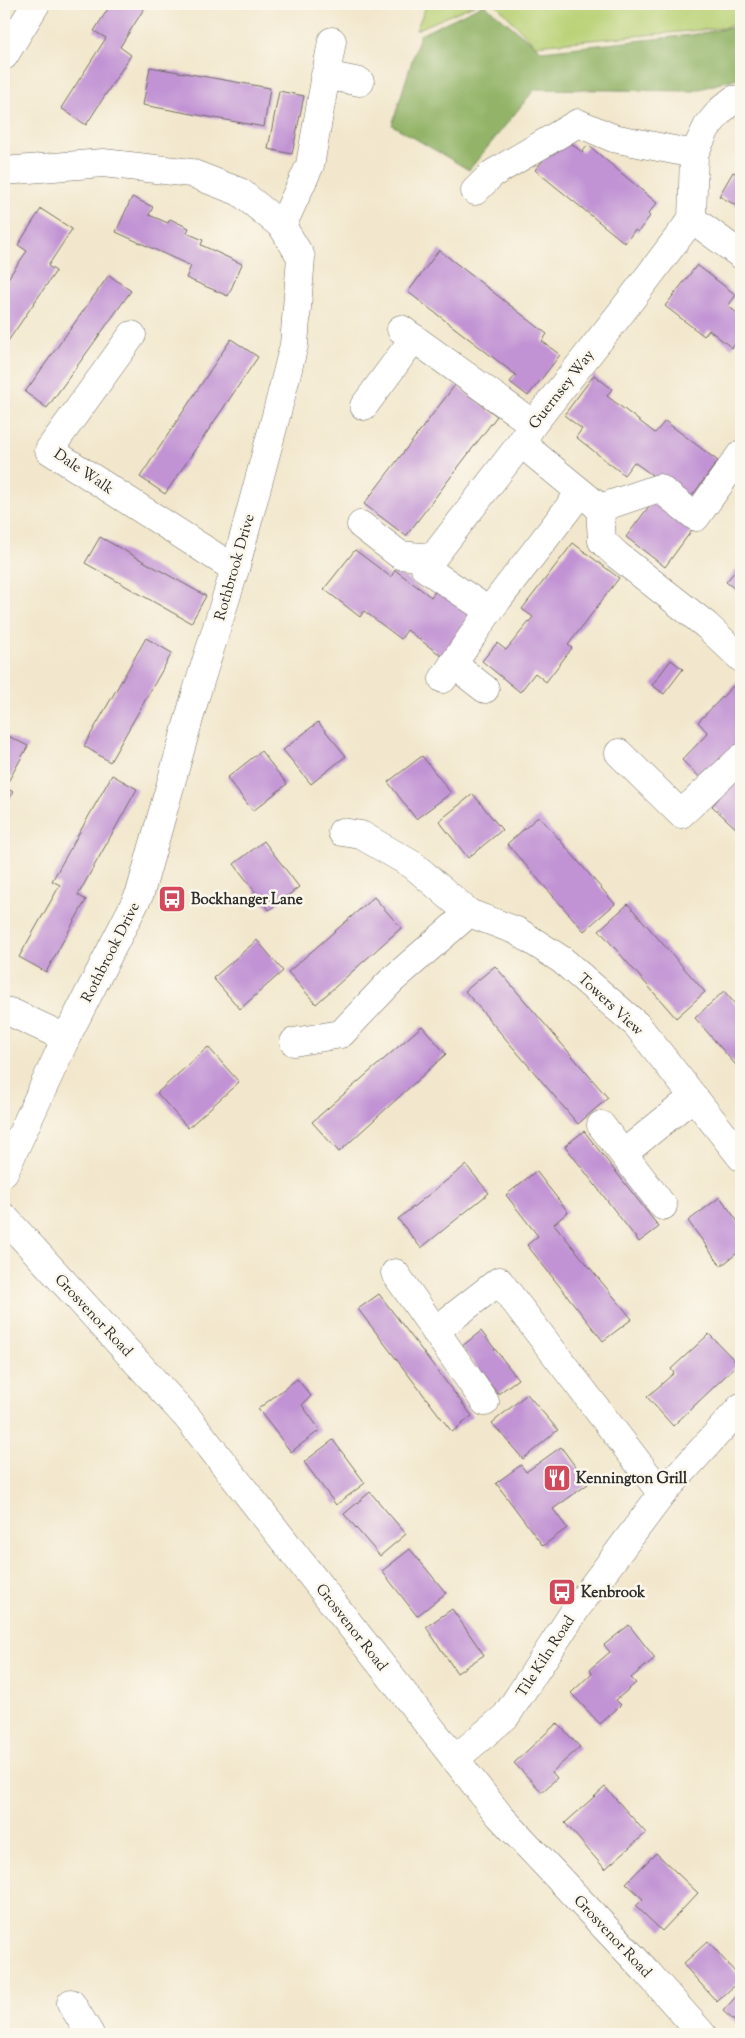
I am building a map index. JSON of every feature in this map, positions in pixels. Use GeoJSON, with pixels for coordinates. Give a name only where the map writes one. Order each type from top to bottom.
{"type":"FeatureCollection","features":[{"type":"Feature","properties":{"kind":"street"},"geometry":{"type":"LineString","coordinates":[[4,53],[36,4]]}},
{"type":"Feature","properties":{"kind":"street"},"geometry":{"type":"LineString","coordinates":[[282,226],[310,165],[332,41]]}},
{"type":"Feature","properties":{"kind":"street"},"geometry":{"type":"LineString","coordinates":[[326,75],[360,82]]}},
{"type":"Feature","properties":{"kind":"street"},"geometry":{"type":"LineString","coordinates":[[741,99],[734,100],[720,110],[707,127],[694,154],[692,219],[741,255]]}},
{"type":"Feature","properties":{"kind":"street"},"geometry":{"type":"LineString","coordinates":[[476,191],[492,174],[578,123],[613,138],[694,154]]}},
{"type":"Feature","properties":{"kind":"street","name":"Rothbrook Drive"},"geometry":{"type":"LineString","coordinates":[[4,171],[104,163],[191,173],[240,192],[282,226],[301,257],[294,345],[235,569],[196,694],[140,893],[66,1038],[4,1172]]}},
{"type":"Feature","properties":{"kind":"street","name":"Guernsey Way"},"geometry":{"type":"LineString","coordinates":[[590,500],[526,434],[692,219]]}},
{"type":"Feature","properties":{"kind":"street"},"geometry":{"type":"LineString","coordinates":[[364,406],[408,334],[526,434],[425,568],[489,611]]}},
{"type":"Feature","properties":{"kind":"street","name":"Dale Walk"},"geometry":{"type":"LineString","coordinates":[[132,335],[49,450],[235,569]]}},
{"type":"Feature","properties":{"kind":"street"},"geometry":{"type":"LineString","coordinates":[[486,689],[448,671],[489,611],[590,500],[659,488],[696,517],[741,454]]}},
{"type":"Feature","properties":{"kind":"street"},"geometry":{"type":"LineString","coordinates":[[590,500],[602,541],[706,625],[741,658]]}},
{"type":"Feature","properties":{"kind":"street"},"geometry":{"type":"LineString","coordinates":[[361,525],[400,555],[432,558]]}},
{"type":"Feature","properties":{"kind":"street"},"geometry":{"type":"LineString","coordinates":[[619,753],[681,814],[741,758]]}},
{"type":"Feature","properties":{"kind":"street","name":"Towers View"},"geometry":{"type":"LineString","coordinates":[[342,832],[361,835],[412,865],[469,913],[516,931],[562,960],[637,1025],[741,1157]]}},
{"type":"Feature","properties":{"kind":"street"},"geometry":{"type":"LineString","coordinates":[[294,1042],[341,1034],[392,980],[469,913]]}},
{"type":"Feature","properties":{"kind":"street"},"geometry":{"type":"LineString","coordinates":[[4,1011],[66,1038]]}},
{"type":"Feature","properties":{"kind":"street"},"geometry":{"type":"LineString","coordinates":[[624,1153],[693,1097]]}},
{"type":"Feature","properties":{"kind":"street"},"geometry":{"type":"LineString","coordinates":[[602,1125],[663,1206]]}},
{"type":"Feature","properties":{"kind":"street","name":"Grosvenor Road"},"geometry":{"type":"LineString","coordinates":[[4,1217],[187,1417],[499,1815],[647,1972],[702,2034]]}},
{"type":"Feature","properties":{"kind":"street"},"geometry":{"type":"LineString","coordinates":[[395,1273],[485,1402]]}},
{"type":"Feature","properties":{"kind":"street"},"geometry":{"type":"LineString","coordinates":[[435,1331],[499,1281],[662,1494]]}},
{"type":"Feature","properties":{"kind":"street","name":"Tile Kiln Road"},"geometry":{"type":"LineString","coordinates":[[456,1759],[506,1716],[578,1606],[662,1494],[741,1407]]}},
{"type":"Feature","properties":{"kind":"street"},"geometry":{"type":"LineString","coordinates":[[71,2003],[88,2034]]}},
{"type":"Feature","properties":{"kind":"green space"},"geometry":{"type":"Polygon","coordinates":[[[427,4],[476,4],[416,30],[427,4]]]}},
{"type":"Feature","properties":{"kind":"green space"},"geometry":{"type":"Polygon","coordinates":[[[484,4],[542,51],[691,35],[741,26],[741,77],[693,91],[535,89],[469,170],[392,125],[420,35],[484,4]]]}},
{"type":"Feature","properties":{"kind":"green space"},"geometry":{"type":"Polygon","coordinates":[[[496,4],[741,4],[741,22],[723,28],[535,45],[496,4]]]}},
{"type":"Feature","properties":{"kind":"building"},"geometry":{"type":"Polygon","coordinates":[[[111,4],[147,4],[120,47],[131,55],[86,125],[61,108],[106,38],[94,31],[111,4]]]}},
{"type":"Feature","properties":{"kind":"building"},"geometry":{"type":"Polygon","coordinates":[[[356,4],[378,4],[376,12],[355,8],[356,4]]]}},
{"type":"Feature","properties":{"kind":"building"},"geometry":{"type":"Polygon","coordinates":[[[150,67],[270,88],[264,127],[143,105],[150,67]]]}},
{"type":"Feature","properties":{"kind":"building"},"geometry":{"type":"Polygon","coordinates":[[[279,91],[304,96],[292,154],[268,149],[279,91]]]}},
{"type":"Feature","properties":{"kind":"building"},"geometry":{"type":"Polygon","coordinates":[[[563,137],[582,152],[588,145],[657,203],[638,232],[635,230],[625,243],[535,170],[563,137]]]}},
{"type":"Feature","properties":{"kind":"building"},"geometry":{"type":"Polygon","coordinates":[[[733,172],[741,176],[741,208],[719,196],[733,172]]]}},
{"type":"Feature","properties":{"kind":"building"},"geometry":{"type":"Polygon","coordinates":[[[132,197],[153,207],[149,215],[168,223],[170,219],[189,228],[187,233],[203,240],[201,245],[242,264],[228,296],[186,278],[191,266],[116,232],[132,197]]]}},
{"type":"Feature","properties":{"kind":"building"},"geometry":{"type":"Polygon","coordinates":[[[41,209],[72,229],[48,266],[56,271],[4,347],[4,284],[27,251],[18,245],[41,209]]]}},
{"type":"Feature","properties":{"kind":"building"},"geometry":{"type":"Polygon","coordinates":[[[439,250],[547,334],[542,341],[560,355],[528,396],[510,382],[516,375],[408,292],[439,250]]]}},
{"type":"Feature","properties":{"kind":"building"},"geometry":{"type":"Polygon","coordinates":[[[697,265],[736,295],[728,306],[741,316],[741,342],[738,340],[732,348],[709,330],[704,336],[665,306],[697,265]]]}},
{"type":"Feature","properties":{"kind":"building"},"geometry":{"type":"Polygon","coordinates":[[[109,275],[131,291],[47,408],[25,392],[109,275]]]}},
{"type":"Feature","properties":{"kind":"building"},"geometry":{"type":"Polygon","coordinates":[[[231,339],[258,357],[165,494],[140,477],[231,339]]]}},
{"type":"Feature","properties":{"kind":"building"},"geometry":{"type":"Polygon","coordinates":[[[594,375],[612,389],[607,396],[655,433],[665,421],[718,461],[688,501],[634,462],[624,475],[576,437],[582,429],[564,415],[594,375]]]}},
{"type":"Feature","properties":{"kind":"building"},"geometry":{"type":"Polygon","coordinates":[[[455,385],[497,416],[406,536],[364,504],[455,385]]]}},
{"type":"Feature","properties":{"kind":"building"},"geometry":{"type":"Polygon","coordinates":[[[653,501],[692,530],[665,567],[626,537],[653,501]]]}},
{"type":"Feature","properties":{"kind":"building"},"geometry":{"type":"Polygon","coordinates":[[[100,537],[206,596],[191,623],[85,563],[100,537]]]}},
{"type":"Feature","properties":{"kind":"building"},"geometry":{"type":"Polygon","coordinates":[[[573,543],[619,578],[568,645],[572,648],[546,682],[535,673],[520,692],[482,661],[497,643],[506,650],[533,617],[522,609],[573,543]]]}},
{"type":"Feature","properties":{"kind":"building"},"geometry":{"type":"Polygon","coordinates":[[[355,550],[391,577],[395,570],[431,597],[437,589],[474,617],[443,657],[407,630],[401,639],[364,611],[360,617],[324,589],[355,550]]]}},
{"type":"Feature","properties":{"kind":"building"},"geometry":{"type":"Polygon","coordinates":[[[741,564],[741,592],[740,593],[726,582],[741,564]]]}},
{"type":"Feature","properties":{"kind":"building"},"geometry":{"type":"Polygon","coordinates":[[[146,638],[172,653],[110,762],[84,746],[146,638]]]}},
{"type":"Feature","properties":{"kind":"building"},"geometry":{"type":"Polygon","coordinates":[[[671,660],[683,669],[664,694],[652,685],[671,660]]]}},
{"type":"Feature","properties":{"kind":"building"},"geometry":{"type":"Polygon","coordinates":[[[736,683],[741,688],[741,741],[729,754],[741,776],[741,833],[712,806],[720,797],[682,760],[708,733],[698,722],[736,683]]]}},
{"type":"Feature","properties":{"kind":"building"},"geometry":{"type":"Polygon","coordinates":[[[318,722],[346,756],[311,784],[283,750],[318,722]]]}},
{"type":"Feature","properties":{"kind":"building"},"geometry":{"type":"Polygon","coordinates":[[[4,734],[28,746],[5,787],[13,792],[4,810],[4,734]]]}},
{"type":"Feature","properties":{"kind":"building"},"geometry":{"type":"Polygon","coordinates":[[[261,751],[287,784],[253,811],[227,778],[261,751]]]}},
{"type":"Feature","properties":{"kind":"building"},"geometry":{"type":"Polygon","coordinates":[[[422,756],[451,793],[416,819],[388,782],[422,756]]]}},
{"type":"Feature","properties":{"kind":"building"},"geometry":{"type":"Polygon","coordinates":[[[112,775],[137,789],[78,895],[86,900],[46,972],[19,957],[60,885],[52,881],[112,775]]]}},
{"type":"Feature","properties":{"kind":"building"},"geometry":{"type":"Polygon","coordinates":[[[473,794],[502,830],[468,858],[439,821],[473,794]]]}},
{"type":"Feature","properties":{"kind":"building"},"geometry":{"type":"Polygon","coordinates":[[[539,816],[615,904],[584,931],[507,844],[539,816]]]}},
{"type":"Feature","properties":{"kind":"building"},"geometry":{"type":"Polygon","coordinates":[[[264,841],[299,887],[269,910],[234,864],[264,841]]]}},
{"type":"Feature","properties":{"kind":"building"},"geometry":{"type":"Polygon","coordinates":[[[374,897],[401,928],[316,1004],[288,972],[374,897]]]}},
{"type":"Feature","properties":{"kind":"building"},"geometry":{"type":"Polygon","coordinates":[[[628,904],[705,992],[676,1018],[599,930],[628,904]]]}},
{"type":"Feature","properties":{"kind":"building"},"geometry":{"type":"Polygon","coordinates":[[[257,940],[283,971],[240,1009],[213,978],[257,940]]]}},
{"type":"Feature","properties":{"kind":"building"},"geometry":{"type":"Polygon","coordinates":[[[495,966],[608,1098],[578,1124],[465,991],[495,966]]]}},
{"type":"Feature","properties":{"kind":"building"},"geometry":{"type":"Polygon","coordinates":[[[724,991],[741,1011],[741,1071],[695,1018],[724,991]]]}},
{"type":"Feature","properties":{"kind":"building"},"geometry":{"type":"Polygon","coordinates":[[[422,1026],[446,1054],[339,1152],[312,1122],[422,1026]]]}},
{"type":"Feature","properties":{"kind":"building"},"geometry":{"type":"Polygon","coordinates":[[[208,1047],[239,1082],[188,1128],[157,1093],[208,1047]]]}},
{"type":"Feature","properties":{"kind":"building"},"geometry":{"type":"Polygon","coordinates":[[[584,1131],[659,1227],[639,1242],[565,1146],[584,1131]]]}},
{"type":"Feature","properties":{"kind":"building"},"geometry":{"type":"Polygon","coordinates":[[[466,1165],[489,1193],[421,1248],[398,1219],[466,1165]]]}},
{"type":"Feature","properties":{"kind":"building"},"geometry":{"type":"Polygon","coordinates":[[[536,1171],[568,1212],[554,1224],[632,1319],[603,1341],[527,1245],[538,1236],[506,1195],[536,1171]]]}},
{"type":"Feature","properties":{"kind":"building"},"geometry":{"type":"Polygon","coordinates":[[[720,1197],[741,1226],[741,1250],[721,1266],[688,1221],[720,1197]]]}},
{"type":"Feature","properties":{"kind":"building"},"geometry":{"type":"Polygon","coordinates":[[[379,1294],[472,1416],[452,1432],[358,1309],[379,1294]]]}},
{"type":"Feature","properties":{"kind":"building"},"geometry":{"type":"Polygon","coordinates":[[[481,1331],[518,1379],[498,1394],[461,1347],[481,1331]]]}},
{"type":"Feature","properties":{"kind":"building"},"geometry":{"type":"Polygon","coordinates":[[[709,1334],[738,1364],[673,1426],[647,1397],[674,1373],[671,1369],[709,1334]]]}},
{"type":"Feature","properties":{"kind":"building"},"geometry":{"type":"Polygon","coordinates":[[[297,1379],[311,1396],[302,1405],[320,1430],[291,1452],[258,1409],[297,1379]]]}},
{"type":"Feature","properties":{"kind":"building"},"geometry":{"type":"Polygon","coordinates":[[[527,1394],[558,1430],[523,1459],[492,1423],[527,1394]]]}},
{"type":"Feature","properties":{"kind":"building"},"geometry":{"type":"Polygon","coordinates":[[[333,1440],[365,1483],[336,1505],[304,1462],[333,1440]]]}},
{"type":"Feature","properties":{"kind":"building"},"geometry":{"type":"Polygon","coordinates":[[[561,1447],[588,1484],[553,1509],[567,1528],[543,1546],[496,1483],[521,1465],[526,1472],[561,1447]]]}},
{"type":"Feature","properties":{"kind":"building"},"geometry":{"type":"Polygon","coordinates":[[[370,1492],[406,1534],[380,1556],[344,1514],[370,1492]]]}},
{"type":"Feature","properties":{"kind":"building"},"geometry":{"type":"Polygon","coordinates":[[[410,1549],[446,1593],[417,1616],[382,1571],[410,1549]]]}},
{"type":"Feature","properties":{"kind":"building"},"geometry":{"type":"Polygon","coordinates":[[[452,1609],[484,1655],[457,1673],[426,1627],[452,1609]]]}},
{"type":"Feature","properties":{"kind":"building"},"geometry":{"type":"Polygon","coordinates":[[[629,1625],[655,1658],[631,1678],[636,1683],[616,1700],[621,1705],[600,1724],[571,1693],[592,1673],[590,1669],[610,1652],[604,1645],[629,1625]]]}},
{"type":"Feature","properties":{"kind":"building"},"geometry":{"type":"Polygon","coordinates":[[[557,1723],[580,1747],[552,1772],[557,1778],[542,1792],[514,1763],[557,1723]]]}},
{"type":"Feature","properties":{"kind":"building"},"geometry":{"type":"Polygon","coordinates":[[[605,1787],[646,1833],[605,1869],[565,1823],[605,1787]]]}},
{"type":"Feature","properties":{"kind":"building"},"geometry":{"type":"Polygon","coordinates":[[[656,1853],[698,1893],[662,1931],[636,1906],[643,1899],[626,1883],[656,1853]]]}},
{"type":"Feature","properties":{"kind":"building"},"geometry":{"type":"Polygon","coordinates":[[[708,1941],[741,1979],[717,2002],[683,1964],[708,1941]]]}},
{"type":"Feature","properties":{"kind":"building"},"geometry":{"type":"Polygon","coordinates":[[[741,1991],[741,2027],[723,2011],[741,1991]]]}},
{"type":"Feature","properties":{"kind":"place","name":"Bockhanger Lane"},"geometry":{"type":"Point","coordinates":[172,899]}},
{"type":"Feature","properties":{"kind":"place","name":"Kennington Grill"},"geometry":{"type":"Point","coordinates":[557,1478]}},
{"type":"Feature","properties":{"kind":"place","name":"Kenbrook"},"geometry":{"type":"Point","coordinates":[562,1592]}}]}
